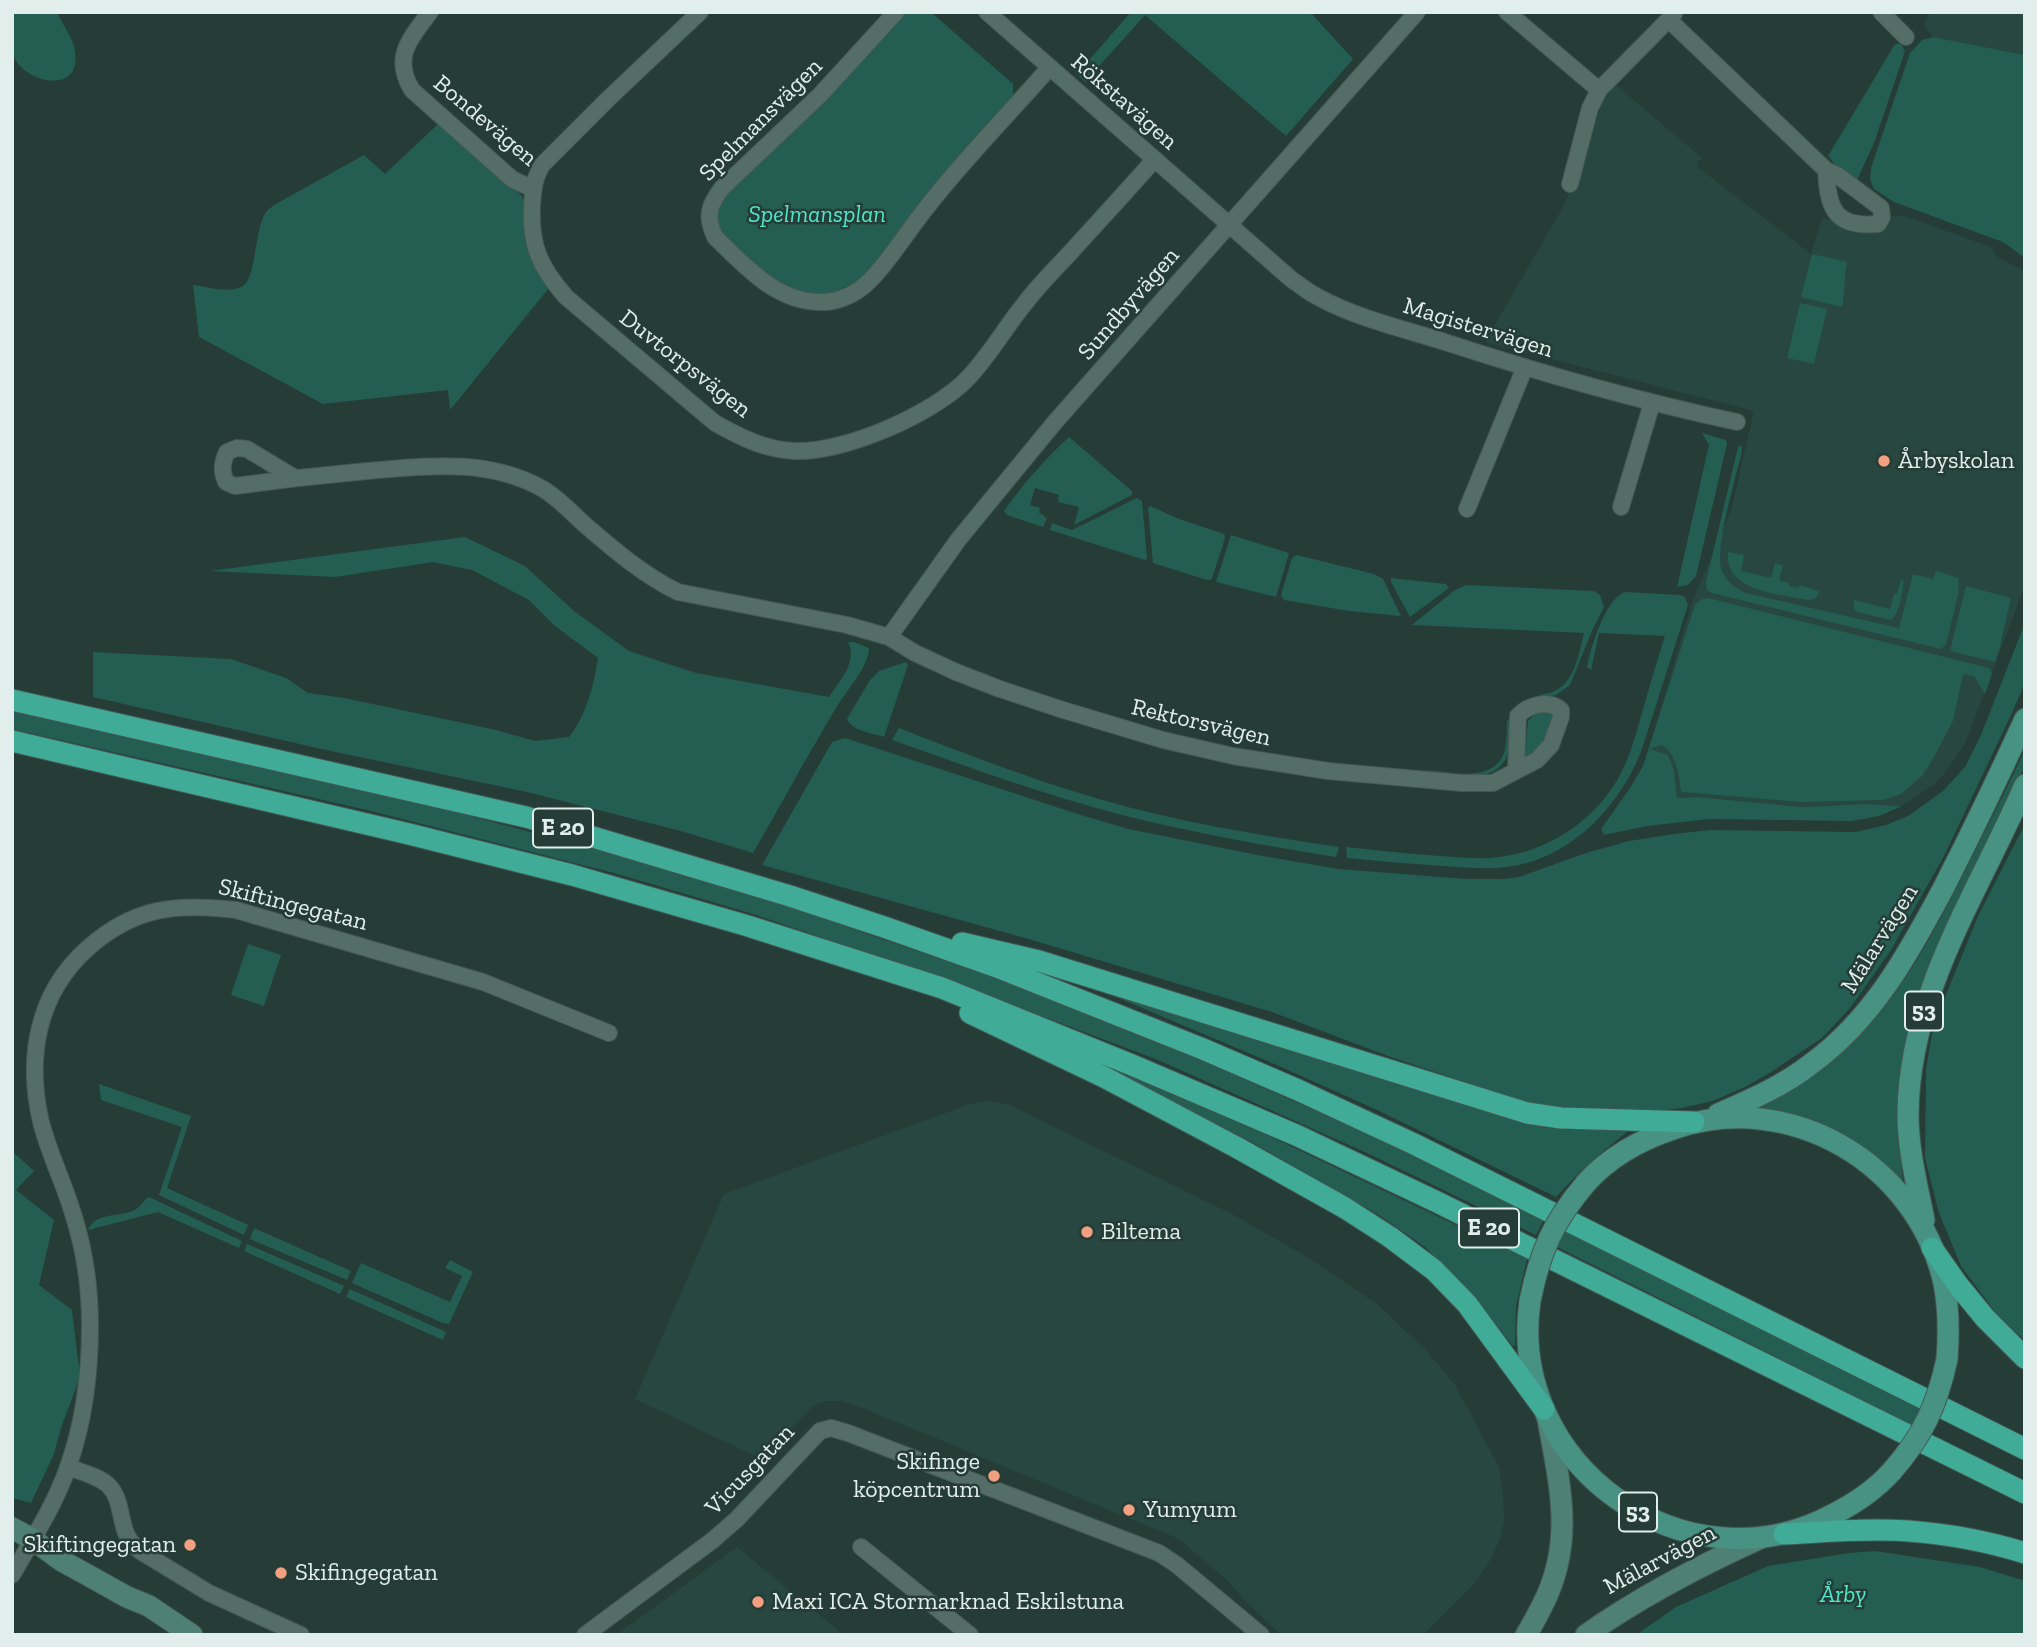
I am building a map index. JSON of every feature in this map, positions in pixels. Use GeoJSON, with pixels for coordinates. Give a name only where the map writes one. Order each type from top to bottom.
{"type":"FeatureCollection","features":[{"type":"Feature","properties":{"kind":"highway","name":"E 20"},"geometry":{"type":"LineString","coordinates":[[12,700],[526,817],[741,880],[884,927],[1103,1008],[1298,1090],[1427,1150],[2025,1449]]}},
{"type":"Feature","properties":{"kind":"highway","name":"E 20"},"geometry":{"type":"LineString","coordinates":[[12,741],[572,875],[748,926],[942,988],[1120,1059],[1296,1135],[2025,1493]]}},
{"type":"Feature","properties":{"kind":"highway","name":"E 20"},"geometry":{"type":"LineString","coordinates":[[884,927],[1039,961],[1527,1113],[1561,1118],[1700,1121]]}},
{"type":"Feature","properties":{"kind":"highway","name":"E 20"},"geometry":{"type":"LineString","coordinates":[[942,988],[969,1013],[1104,1077],[1212,1134],[1345,1208],[1390,1237],[1434,1270],[1467,1304],[1546,1415]]}},
{"type":"Feature","properties":{"kind":"highway"},"geometry":{"type":"LineString","coordinates":[[1929,1242],[1958,1285],[1985,1318],[2025,1358]]}},
{"type":"Feature","properties":{"kind":"highway"},"geometry":{"type":"LineString","coordinates":[[1773,1535],[1907,1531],[1972,1539],[2025,1553]]}},
{"type":"Feature","properties":{"kind":"main road","name":"Mälarvägen"},"geometry":{"type":"LineString","coordinates":[[1700,1121],[1804,1070],[1840,1040],[1870,1009],[1920,931],[1987,802],[2025,719]]}},
{"type":"Feature","properties":{"kind":"main road","name":"53"},"geometry":{"type":"LineString","coordinates":[[1929,1242],[1910,1147],[1908,1115],[1917,1035],[1945,950],[2025,785]]}},
{"type":"Feature","properties":{"kind":"main road","name":"53"},"geometry":{"type":"LineString","coordinates":[[1732,1118],[1770,1120],[1806,1129],[1840,1144],[1874,1167],[1908,1205],[1929,1242],[1943,1279],[1947,1305],[1947,1359],[1928,1420],[1908,1452],[1882,1482],[1854,1504],[1817,1523],[1773,1535],[1727,1539],[1691,1533],[1653,1521],[1608,1494],[1570,1455],[1546,1415],[1531,1365],[1528,1319],[1535,1276],[1549,1234],[1566,1206],[1586,1183],[1623,1152],[1650,1137],[1700,1121],[1732,1118]]}},
{"type":"Feature","properties":{"kind":"main road"},"geometry":{"type":"LineString","coordinates":[[1525,1635],[1550,1591],[1562,1545],[1562,1498],[1546,1415]]}},
{"type":"Feature","properties":{"kind":"main road"},"geometry":{"type":"LineString","coordinates":[[12,1528],[32,1539],[68,1551],[133,1587],[149,1606],[192,1635]]}},
{"type":"Feature","properties":{"kind":"main road","name":"Mälarvägen"},"geometry":{"type":"LineString","coordinates":[[1586,1635],[1622,1609],[1728,1553],[1773,1535]]}},
{"type":"Feature","properties":{"kind":"street","name":"Bondevägen"},"geometry":{"type":"LineString","coordinates":[[430,12],[404,50],[405,77],[412,90],[512,179],[533,189]]}},
{"type":"Feature","properties":{"kind":"street","name":"Duvtorpsvägen"},"geometry":{"type":"LineString","coordinates":[[700,12],[543,164],[537,173],[533,189],[533,240],[538,259],[549,279],[566,297],[715,423],[766,447],[794,451],[848,443],[914,416],[947,396],[968,378],[1026,302],[1154,160]]}},
{"type":"Feature","properties":{"kind":"street","name":"Spelmansvägen"},"geometry":{"type":"LineString","coordinates":[[896,12],[820,95],[722,187],[713,200],[709,218],[715,237],[772,287],[800,301],[822,303],[843,298],[860,289],[873,277],[928,205],[1050,67]]}},
{"type":"Feature","properties":{"kind":"street","name":"Rökstavägen"},"geometry":{"type":"LineString","coordinates":[[987,12],[1231,225]]}},
{"type":"Feature","properties":{"kind":"street","name":"Sundbyvägen"},"geometry":{"type":"LineString","coordinates":[[888,637],[958,540],[1055,422],[1417,12]]}},
{"type":"Feature","properties":{"kind":"street"},"geometry":{"type":"LineString","coordinates":[[1507,12],[1599,90]]}},
{"type":"Feature","properties":{"kind":"street"},"geometry":{"type":"LineString","coordinates":[[1881,12],[1906,37]]}},
{"type":"Feature","properties":{"kind":"street"},"geometry":{"type":"LineString","coordinates":[[1570,184],[1590,108],[1599,90],[1672,16],[1826,170]]}},
{"type":"Feature","properties":{"kind":"street","name":"Magistervägen"},"geometry":{"type":"LineString","coordinates":[[1231,225],[1291,279],[1315,296],[1338,307],[1525,368],[1652,403],[1737,422]]}},
{"type":"Feature","properties":{"kind":"street"},"geometry":{"type":"LineString","coordinates":[[1467,509],[1525,368]]}},
{"type":"Feature","properties":{"kind":"street"},"geometry":{"type":"LineString","coordinates":[[1621,507],[1652,403]]}},
{"type":"Feature","properties":{"kind":"street","name":"Rektorsvägen"},"geometry":{"type":"LineString","coordinates":[[295,478],[456,466],[501,471],[546,490],[603,541],[660,583],[678,592],[847,625],[888,637],[915,653],[1000,689],[1163,740],[1233,756],[1328,771],[1462,783],[1493,783],[1516,770]]}},
{"type":"Feature","properties":{"kind":"street","name":"Skiftingegatan"},"geometry":{"type":"LineString","coordinates":[[12,1575],[68,1467],[88,1385],[89,1301],[85,1265],[75,1217],[42,1124],[34,1081],[34,1058],[43,1014],[53,992],[74,961],[107,932],[136,916],[172,908],[206,906],[257,914],[483,982],[609,1032]]}},
{"type":"Feature","properties":{"kind":"street","name":"Vicusgatan"},"geometry":{"type":"LineString","coordinates":[[585,1635],[713,1540],[820,1432],[831,1428],[1159,1553],[1177,1565],[1255,1633]]}},
{"type":"Feature","properties":{"kind":"street"},"geometry":{"type":"LineString","coordinates":[[68,1467],[97,1478],[109,1486],[118,1504],[125,1532],[139,1551],[209,1593],[300,1635]]}},
{"type":"Feature","properties":{"kind":"street"},"geometry":{"type":"LineString","coordinates":[[861,1547],[970,1635]]}},
{"type":"Feature","properties":{"kind":"shaded area"},"geometry":{"type":"Polygon","coordinates":[[[1930,12],[2025,12],[2025,55],[1933,37],[1924,25],[1930,12]]]}},
{"type":"Feature","properties":{"kind":"shaded area","name":"Årbyskolan"},"geometry":{"type":"Polygon","coordinates":[[[1616,85],[1702,158],[1697,164],[1699,168],[1811,254],[1822,218],[1863,229],[1887,218],[1902,215],[1991,247],[1997,257],[2025,271],[2025,585],[1965,744],[1933,785],[1902,806],[1865,804],[1802,807],[1698,797],[1677,798],[1674,770],[1649,749],[1692,602],[1731,511],[1754,411],[1485,342],[1563,207],[1587,152],[1602,101],[1616,85]]]}},
{"type":"Feature","properties":{"kind":"shaded area"},"geometry":{"type":"Polygon","coordinates":[[[985,1101],[1010,1105],[1232,1214],[1309,1258],[1377,1304],[1425,1349],[1455,1385],[1499,1467],[1504,1522],[1491,1559],[1475,1583],[1423,1635],[1281,1635],[1230,1583],[1179,1539],[841,1401],[825,1401],[813,1406],[770,1449],[763,1454],[753,1455],[635,1399],[724,1194],[970,1104],[985,1101]]]}},
{"type":"Feature","properties":{"kind":"shaded area"},"geometry":{"type":"Polygon","coordinates":[[[737,1547],[844,1635],[616,1635],[737,1547]]]}},
{"type":"Feature","properties":{"kind":"green space"},"geometry":{"type":"Polygon","coordinates":[[[12,12],[57,12],[75,52],[75,66],[69,76],[60,80],[48,80],[25,71],[12,51],[12,12]]]}},
{"type":"Feature","properties":{"kind":"green space","name":"Spelmansplan"},"geometry":{"type":"Polygon","coordinates":[[[905,12],[931,12],[1013,84],[1013,99],[869,273],[830,293],[812,295],[793,291],[768,276],[728,240],[718,227],[716,215],[724,197],[817,108],[905,12]]]}},
{"type":"Feature","properties":{"kind":"green space"},"geometry":{"type":"Polygon","coordinates":[[[1131,12],[1310,12],[1353,59],[1286,136],[1145,15],[1085,82],[1077,74],[1131,12]]]}},
{"type":"Feature","properties":{"kind":"green space"},"geometry":{"type":"Polygon","coordinates":[[[1933,37],[2025,55],[2025,258],[2003,242],[1894,202],[1874,189],[1870,179],[1871,168],[1910,53],[1922,40],[1933,37]]]}},
{"type":"Feature","properties":{"kind":"green space"},"geometry":{"type":"Polygon","coordinates":[[[1895,44],[1901,44],[1905,51],[1874,143],[1857,180],[1839,169],[1828,156],[1895,44]]]}},
{"type":"Feature","properties":{"kind":"green space"},"geometry":{"type":"Polygon","coordinates":[[[437,125],[441,125],[521,195],[549,288],[450,410],[448,390],[323,404],[199,337],[193,285],[225,290],[238,288],[248,281],[259,229],[268,210],[364,155],[385,174],[437,125]]]}},
{"type":"Feature","properties":{"kind":"green space"},"geometry":{"type":"Polygon","coordinates":[[[1812,254],[1847,262],[1842,307],[1801,297],[1812,254]]]}},
{"type":"Feature","properties":{"kind":"green space"},"geometry":{"type":"Polygon","coordinates":[[[1800,303],[1827,309],[1814,364],[1787,358],[1800,303]]]}},
{"type":"Feature","properties":{"kind":"green space"},"geometry":{"type":"Polygon","coordinates":[[[1702,433],[1726,440],[1727,444],[1696,576],[1688,585],[1677,587],[1709,445],[1702,433]]]}},
{"type":"Feature","properties":{"kind":"green space"},"geometry":{"type":"Polygon","coordinates":[[[1069,437],[1132,491],[1132,495],[1074,525],[1079,507],[1058,502],[1059,495],[1035,488],[1030,505],[1040,508],[1039,513],[1047,518],[1043,527],[1007,515],[1004,511],[1019,491],[1069,437]]]}},
{"type":"Feature","properties":{"kind":"green space"},"geometry":{"type":"Polygon","coordinates":[[[1741,445],[1720,561],[1726,579],[1732,585],[1746,593],[1899,628],[1913,574],[1933,579],[1936,571],[1959,578],[1958,595],[1946,644],[1941,649],[1707,590],[1706,582],[1738,447],[1741,445]]]}},
{"type":"Feature","properties":{"kind":"green space"},"geometry":{"type":"Polygon","coordinates":[[[1137,498],[1142,501],[1145,560],[1050,530],[1052,523],[1072,530],[1137,498]]]}},
{"type":"Feature","properties":{"kind":"green space"},"geometry":{"type":"Polygon","coordinates":[[[1150,506],[1224,534],[1212,579],[1207,580],[1153,563],[1148,508],[1150,506]]]}},
{"type":"Feature","properties":{"kind":"green space"},"geometry":{"type":"Polygon","coordinates":[[[1231,535],[1289,553],[1276,597],[1216,582],[1231,535]]]}},
{"type":"Feature","properties":{"kind":"green space"},"geometry":{"type":"Polygon","coordinates":[[[465,537],[525,566],[574,611],[629,651],[696,673],[829,697],[849,664],[851,649],[848,642],[869,648],[861,671],[825,726],[753,853],[681,831],[527,792],[93,697],[93,652],[231,659],[286,678],[308,693],[492,729],[535,741],[569,737],[588,700],[598,658],[555,626],[529,600],[472,570],[433,562],[335,577],[210,571],[465,537]]]}},
{"type":"Feature","properties":{"kind":"green space"},"geometry":{"type":"Polygon","coordinates":[[[1728,552],[1744,555],[1741,571],[1771,578],[1775,563],[1783,566],[1779,580],[1789,583],[1789,586],[1798,588],[1799,585],[1819,591],[1818,595],[1808,600],[1756,589],[1735,576],[1729,565],[1728,552]]]}},
{"type":"Feature","properties":{"kind":"green space"},"geometry":{"type":"Polygon","coordinates":[[[1297,555],[1374,574],[1383,579],[1401,616],[1284,600],[1281,595],[1292,558],[1297,555]]]}},
{"type":"Feature","properties":{"kind":"green space"},"geometry":{"type":"Polygon","coordinates":[[[1391,578],[1446,584],[1449,588],[1410,617],[1391,578]]]}},
{"type":"Feature","properties":{"kind":"green space"},"geometry":{"type":"Polygon","coordinates":[[[1901,580],[1904,581],[1900,601],[1891,620],[1854,609],[1854,600],[1890,609],[1901,580]]]}},
{"type":"Feature","properties":{"kind":"green space"},"geometry":{"type":"Polygon","coordinates":[[[1466,585],[1594,591],[1600,595],[1604,607],[1570,685],[1556,695],[1543,697],[1542,694],[1552,692],[1567,681],[1576,663],[1584,633],[1412,625],[1455,590],[1466,585]]]}},
{"type":"Feature","properties":{"kind":"green space"},"geometry":{"type":"Polygon","coordinates":[[[1966,586],[2011,598],[1995,662],[1950,651],[1966,586]]]}},
{"type":"Feature","properties":{"kind":"green space"},"geometry":{"type":"Polygon","coordinates":[[[1625,592],[1680,595],[1685,597],[1688,605],[1641,752],[1620,791],[1592,825],[1556,851],[1514,866],[1470,868],[1347,858],[1346,847],[1463,858],[1518,854],[1554,840],[1586,818],[1611,789],[1625,766],[1665,636],[1599,633],[1591,670],[1587,667],[1605,614],[1618,596],[1625,592]]]}},
{"type":"Feature","properties":{"kind":"green space"},"geometry":{"type":"Polygon","coordinates":[[[1708,598],[1985,667],[1990,669],[1992,674],[1985,694],[1974,676],[1963,674],[1953,721],[1933,759],[1922,776],[1901,794],[1883,800],[1802,802],[1681,792],[1671,753],[1661,745],[1650,749],[1668,755],[1674,770],[1677,798],[1698,797],[1802,807],[1865,804],[1902,806],[1879,816],[1852,821],[1709,819],[1647,826],[1604,835],[1601,829],[1643,766],[1695,605],[1708,598]]]}},
{"type":"Feature","properties":{"kind":"green space"},"geometry":{"type":"Polygon","coordinates":[[[2025,623],[2025,683],[2011,715],[1944,856],[1891,950],[1850,1008],[1822,1038],[1771,1072],[1713,1101],[1681,1108],[1636,1114],[1536,1106],[1388,1056],[1272,1012],[1032,940],[762,865],[832,742],[845,738],[1129,829],[1339,869],[1466,879],[1502,879],[1519,877],[1629,841],[1674,834],[1710,830],[1856,832],[1886,825],[1908,816],[1943,791],[1965,767],[1981,735],[2025,623]]]}},
{"type":"Feature","properties":{"kind":"green space"},"geometry":{"type":"Polygon","coordinates":[[[906,662],[908,665],[884,737],[853,726],[847,719],[870,680],[879,671],[906,662]]]}},
{"type":"Feature","properties":{"kind":"green space"},"geometry":{"type":"Polygon","coordinates":[[[12,710],[440,808],[632,859],[765,899],[996,978],[1168,1045],[1370,1135],[1543,1221],[1536,1235],[1367,1153],[1158,1060],[949,981],[753,914],[614,873],[371,811],[12,729],[12,710]]]}},
{"type":"Feature","properties":{"kind":"green space"},"geometry":{"type":"Polygon","coordinates":[[[1551,713],[1554,719],[1540,746],[1526,758],[1528,721],[1535,714],[1551,713]]]}},
{"type":"Feature","properties":{"kind":"green space"},"geometry":{"type":"Polygon","coordinates":[[[1507,720],[1510,721],[1508,753],[1503,763],[1495,770],[1486,774],[1463,776],[1430,773],[1426,770],[1472,773],[1493,767],[1505,749],[1507,720]]]}},
{"type":"Feature","properties":{"kind":"green space"},"geometry":{"type":"Polygon","coordinates":[[[899,728],[1023,775],[1129,807],[1219,827],[1339,847],[1336,857],[1204,834],[1096,808],[1008,781],[892,740],[899,728]]]}},
{"type":"Feature","properties":{"kind":"green space"},"geometry":{"type":"Polygon","coordinates":[[[2025,749],[2025,766],[1914,1005],[1902,1059],[1898,1134],[1903,1182],[1876,1156],[1841,1134],[1760,1111],[1762,1106],[1799,1085],[1831,1062],[1884,1008],[1906,978],[1945,910],[2025,749]]]}},
{"type":"Feature","properties":{"kind":"green space"},"geometry":{"type":"Polygon","coordinates":[[[2025,824],[2025,1340],[2001,1320],[1961,1266],[1939,1213],[1925,1158],[1926,1070],[1932,1034],[1978,916],[2025,824]]]}},
{"type":"Feature","properties":{"kind":"green space"},"geometry":{"type":"Polygon","coordinates":[[[248,944],[281,955],[264,1006],[231,995],[248,944]]]}},
{"type":"Feature","properties":{"kind":"green space"},"geometry":{"type":"Polygon","coordinates":[[[1095,988],[1541,1127],[1627,1132],[1590,1163],[1556,1197],[1375,1109],[1095,988]]]}},
{"type":"Feature","properties":{"kind":"green space"},"geometry":{"type":"Polygon","coordinates":[[[1119,1072],[1261,1132],[1527,1259],[1516,1306],[1515,1346],[1480,1304],[1425,1247],[1379,1215],[1253,1143],[1119,1072]]]}},
{"type":"Feature","properties":{"kind":"green space"},"geometry":{"type":"Polygon","coordinates":[[[99,1084],[191,1116],[167,1188],[248,1225],[244,1235],[159,1195],[182,1127],[101,1100],[99,1084]]]}},
{"type":"Feature","properties":{"kind":"green space"},"geometry":{"type":"Polygon","coordinates":[[[12,1151],[34,1171],[16,1190],[54,1220],[39,1285],[72,1310],[80,1377],[54,1454],[31,1503],[12,1498],[12,1151]]]}},
{"type":"Feature","properties":{"kind":"green space"},"geometry":{"type":"Polygon","coordinates":[[[149,1197],[242,1241],[239,1248],[158,1212],[88,1230],[97,1220],[130,1212],[149,1197]]]}},
{"type":"Feature","properties":{"kind":"green space"},"geometry":{"type":"Polygon","coordinates":[[[254,1228],[351,1271],[347,1280],[250,1239],[254,1228]]]}},
{"type":"Feature","properties":{"kind":"green space"},"geometry":{"type":"Polygon","coordinates":[[[1566,1229],[1922,1410],[1914,1426],[1557,1247],[1566,1229]]]}},
{"type":"Feature","properties":{"kind":"green space"},"geometry":{"type":"Polygon","coordinates":[[[247,1244],[344,1286],[340,1294],[244,1251],[247,1244]]]}},
{"type":"Feature","properties":{"kind":"green space"},"geometry":{"type":"Polygon","coordinates":[[[450,1260],[473,1272],[449,1324],[352,1283],[361,1263],[450,1302],[462,1276],[445,1268],[450,1260]]]}},
{"type":"Feature","properties":{"kind":"green space"},"geometry":{"type":"Polygon","coordinates":[[[350,1289],[446,1332],[443,1340],[346,1297],[350,1289]]]}},
{"type":"Feature","properties":{"kind":"green space","name":"Årby"},"geometry":{"type":"Polygon","coordinates":[[[1875,1551],[1980,1567],[2025,1581],[2025,1635],[1636,1635],[1676,1607],[1768,1566],[1875,1551]]]}},
{"type":"Feature","properties":{"kind":"place","name":"Årbyskolan"},"geometry":{"type":"Point","coordinates":[1884,461]}},
{"type":"Feature","properties":{"kind":"place","name":"Biltema"},"geometry":{"type":"Point","coordinates":[1087,1232]}},
{"type":"Feature","properties":{"kind":"place","name":"Skifinge köpcentrum"},"geometry":{"type":"Point","coordinates":[994,1476]}},
{"type":"Feature","properties":{"kind":"place","name":"Yumyum"},"geometry":{"type":"Point","coordinates":[1129,1510]}},
{"type":"Feature","properties":{"kind":"place","name":"Skiftingegatan"},"geometry":{"type":"Point","coordinates":[190,1545]}},
{"type":"Feature","properties":{"kind":"place","name":"Skifingegatan"},"geometry":{"type":"Point","coordinates":[281,1573]}},
{"type":"Feature","properties":{"kind":"place","name":"Maxi ICA Stormarknad Eskilstuna"},"geometry":{"type":"Point","coordinates":[758,1602]}}]}
